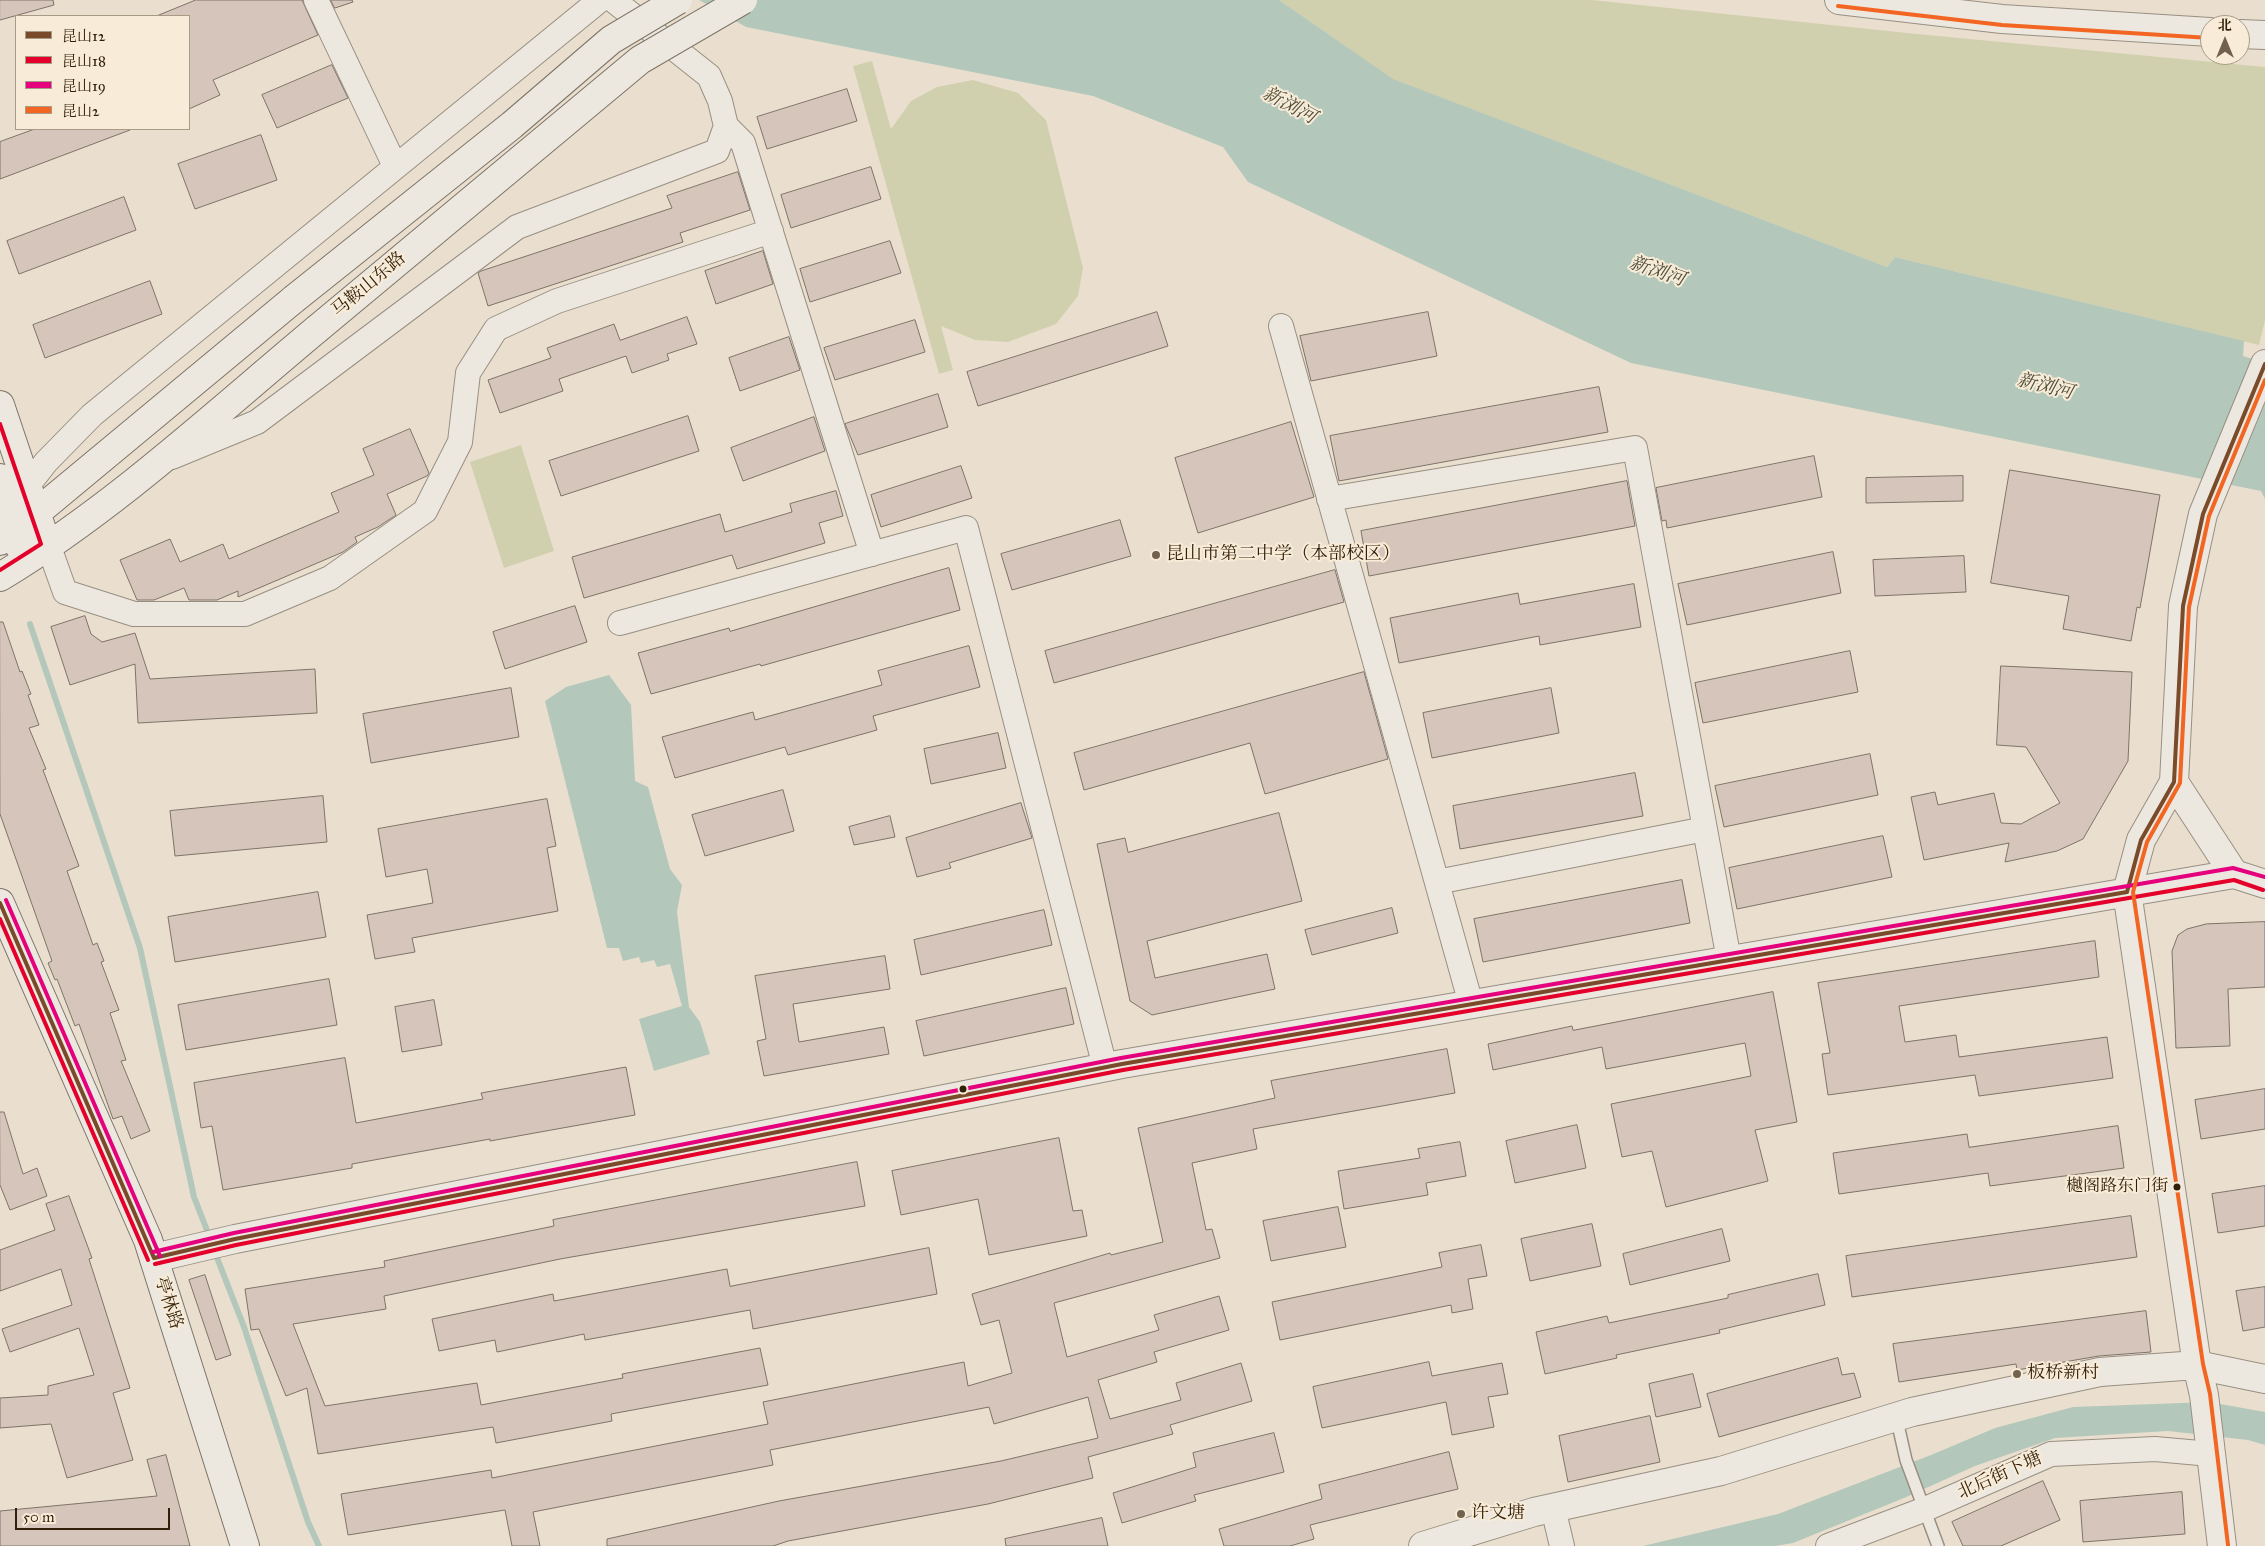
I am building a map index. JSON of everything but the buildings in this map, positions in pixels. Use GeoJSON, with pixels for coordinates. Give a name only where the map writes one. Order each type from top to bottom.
{"type":"FeatureCollection","features":[{"type":"Feature","properties":{"kind":"street"},"geometry":{"type":"LineString","coordinates":[[316,0],[394,166]]}},
{"type":"Feature","properties":{"kind":"street"},"geometry":{"type":"LineString","coordinates":[[28,485],[46,462],[92,415],[394,166],[600,0]]}},
{"type":"Feature","properties":{"kind":"street"},"geometry":{"type":"LineString","coordinates":[[613,0],[709,76],[720,101],[726,126],[743,143],[872,554]]}},
{"type":"Feature","properties":{"kind":"street","name":"马鞍山东路"},"geometry":{"type":"LineString","coordinates":[[7,536],[294,299],[512,125],[612,40],[678,0]]}},
{"type":"Feature","properties":{"kind":"street","name":"马鞍山东路"},"geometry":{"type":"LineString","coordinates":[[0,577],[49,547],[156,463],[640,60],[743,0]]}},
{"type":"Feature","properties":{"kind":"street"},"geometry":{"type":"LineString","coordinates":[[1839,0],[2002,19],[2200,31]]}},
{"type":"Feature","properties":{"kind":"street"},"geometry":{"type":"LineString","coordinates":[[2250,34],[2265,35]]}},
{"type":"Feature","properties":{"kind":"street"},"geometry":{"type":"LineString","coordinates":[[156,463],[257,422],[517,227],[717,151],[726,126]]}},
{"type":"Feature","properties":{"kind":"street"},"geometry":{"type":"LineString","coordinates":[[0,405],[28,485],[35,514],[65,592],[134,614],[245,614],[330,578],[424,511],[460,442],[468,373],[496,329],[557,301],[771,231]]}},
{"type":"Feature","properties":{"kind":"street"},"geometry":{"type":"LineString","coordinates":[[1281,326],[1471,1004]]}},
{"type":"Feature","properties":{"kind":"street"},"geometry":{"type":"LineString","coordinates":[[2222,1546],[2204,1395],[2197,1365],[2127,892],[2141,840],[2174,782],[2183,606],[2203,514],[2265,364]]}},
{"type":"Feature","properties":{"kind":"street"},"geometry":{"type":"LineString","coordinates":[[1330,499],[1635,448],[1729,960]]}},
{"type":"Feature","properties":{"kind":"street"},"geometry":{"type":"LineString","coordinates":[[0,478],[7,536],[25,562]]}},
{"type":"Feature","properties":{"kind":"street"},"geometry":{"type":"LineString","coordinates":[[620,623],[966,528],[1105,1067]]}},
{"type":"Feature","properties":{"kind":"street"},"geometry":{"type":"LineString","coordinates":[[2174,782],[2234,874]]}},
{"type":"Feature","properties":{"kind":"street"},"geometry":{"type":"LineString","coordinates":[[1437,882],[1705,829]]}},
{"type":"Feature","properties":{"kind":"street"},"geometry":{"type":"LineString","coordinates":[[154,1258],[235,1239],[1105,1067],[2234,874],[2265,884]]}},
{"type":"Feature","properties":{"kind":"street","name":"亭林路"},"geometry":{"type":"LineString","coordinates":[[0,903],[145,1232],[245,1546]]}},
{"type":"Feature","properties":{"kind":"street"},"geometry":{"type":"LineString","coordinates":[[1423,1546],[1553,1508],[1721,1471],[1896,1416],[2100,1372],[2197,1365],[2265,1379]]}},
{"type":"Feature","properties":{"kind":"street","name":"北后街下塘"},"geometry":{"type":"LineString","coordinates":[[1828,1546],[1921,1504],[2051,1454],[2156,1449],[2210,1454]]}},
{"type":"Feature","properties":{"kind":"street"},"geometry":{"type":"LineString","coordinates":[[1553,1508],[1562,1546]]}},
{"type":"Feature","properties":{"kind":"lane"},"geometry":{"type":"LineString","coordinates":[[1896,1416],[1906,1460],[1938,1546]]}},
{"type":"Feature","properties":{"kind":"shaded area"},"geometry":{"type":"Polygon","coordinates":[[[1279,0],[1592,0],[2200,61],[2200,65],[2265,67],[2265,320],[2259,345],[1895,257],[1887,267],[1392,79],[1279,0]]]}},
{"type":"Feature","properties":{"kind":"shaded area"},"geometry":{"type":"Polygon","coordinates":[[[872,61],[891,129],[911,101],[937,87],[973,80],[1018,93],[1046,120],[1083,268],[1078,296],[1056,324],[1008,342],[975,340],[941,326],[953,370],[939,374],[853,66],[872,61]]]}},
{"type":"Feature","properties":{"kind":"shaded area"},"geometry":{"type":"Polygon","coordinates":[[[521,445],[554,551],[504,568],[470,462],[521,445]]]}},
{"type":"Feature","properties":{"kind":"water","name":"新浏河"},"geometry":{"type":"Polygon","coordinates":[[[699,0],[1279,0],[1393,79],[1887,267],[1895,257],[2244,341],[2243,356],[2265,363],[2265,499],[2261,491],[1631,363],[1248,182],[1223,147],[1093,96],[746,27],[699,0]]]}},
{"type":"Feature","properties":{"kind":"water"},"geometry":{"type":"Polygon","coordinates":[[[609,675],[631,705],[635,781],[648,787],[670,869],[682,885],[677,912],[689,1007],[700,1022],[710,1054],[654,1071],[639,1019],[682,1006],[670,964],[657,967],[654,960],[641,963],[639,957],[623,961],[619,948],[607,948],[545,701],[566,687],[609,675]]]}},
{"type":"Feature","properties":{"kind":"water"},"geometry":{"type":"Polygon","coordinates":[[[2209,1402],[2265,1412],[2265,1445],[2248,1440],[2168,1431],[2055,1438],[1975,1466],[1904,1498],[1793,1543],[1775,1546],[1643,1546],[1778,1514],[1931,1455],[1995,1428],[2073,1407],[2209,1402]]]}},
{"type":"Feature","properties":{"kind":"waterway"},"geometry":{"type":"LineString","coordinates":[[30,624],[140,948],[194,1197],[210,1238]]}},
{"type":"Feature","properties":{"kind":"waterway"},"geometry":{"type":"LineString","coordinates":[[214,1250],[244,1327],[308,1522],[319,1546]]}},
{"type":"Feature","properties":{"kind":"transit line","name":"昆山2"},"geometry":{"type":"LineString","coordinates":[[1838,6],[2002,25],[2200,37]]}},
{"type":"Feature","properties":{"kind":"transit line","name":"昆山12"},"geometry":{"type":"LineString","coordinates":[[2127,892],[2141,840],[2174,782],[2183,606],[2203,514],[2265,364]]}},
{"type":"Feature","properties":{"kind":"transit line","name":"昆山2"},"geometry":{"type":"LineString","coordinates":[[2228,1545],[2210,1394],[2203,1364],[2133,892],[2147,842],[2180,783],[2189,607],[2209,516],[2265,380]]}},
{"type":"Feature","properties":{"kind":"transit line","name":"昆山18"},"geometry":{"type":"LineString","coordinates":[[0,424],[41,544],[0,570]]}},
{"type":"Feature","properties":{"kind":"transit line","name":"昆山19"},"geometry":{"type":"LineString","coordinates":[[153,1252],[234,1233],[1121,1058],[2233,868],[2265,877]]}},
{"type":"Feature","properties":{"kind":"transit line","name":"昆山18"},"geometry":{"type":"LineString","coordinates":[[155,1264],[236,1245],[1123,1070],[2234,880],[2263,890]]}},
{"type":"Feature","properties":{"kind":"transit line","name":"昆山12"},"geometry":{"type":"LineString","coordinates":[[154,1258],[235,1239],[1122,1064],[2127,892]]}},
{"type":"Feature","properties":{"kind":"transit line","name":"昆山19"},"geometry":{"type":"LineString","coordinates":[[6,900],[160,1256]]}},
{"type":"Feature","properties":{"kind":"transit line","name":"昆山12"},"geometry":{"type":"LineString","coordinates":[[0,903],[154,1258]]}},
{"type":"Feature","properties":{"kind":"transit line","name":"昆山18"},"geometry":{"type":"LineString","coordinates":[[0,919],[148,1260]]}},
{"type":"Feature","properties":{"kind":"place","name":"昆山市第二中学（本部校区）"},"geometry":{"type":"Point","coordinates":[1156,555]}},
{"type":"Feature","properties":{"kind":"place","name":"樾阁路东门街"},"geometry":{"type":"Point","coordinates":[2177,1187]}},
{"type":"Feature","properties":{"kind":"place","name":"板桥新村"},"geometry":{"type":"Point","coordinates":[2017,1374]}},
{"type":"Feature","properties":{"kind":"place","name":"许文塘"},"geometry":{"type":"Point","coordinates":[1461,1514]}}]}
